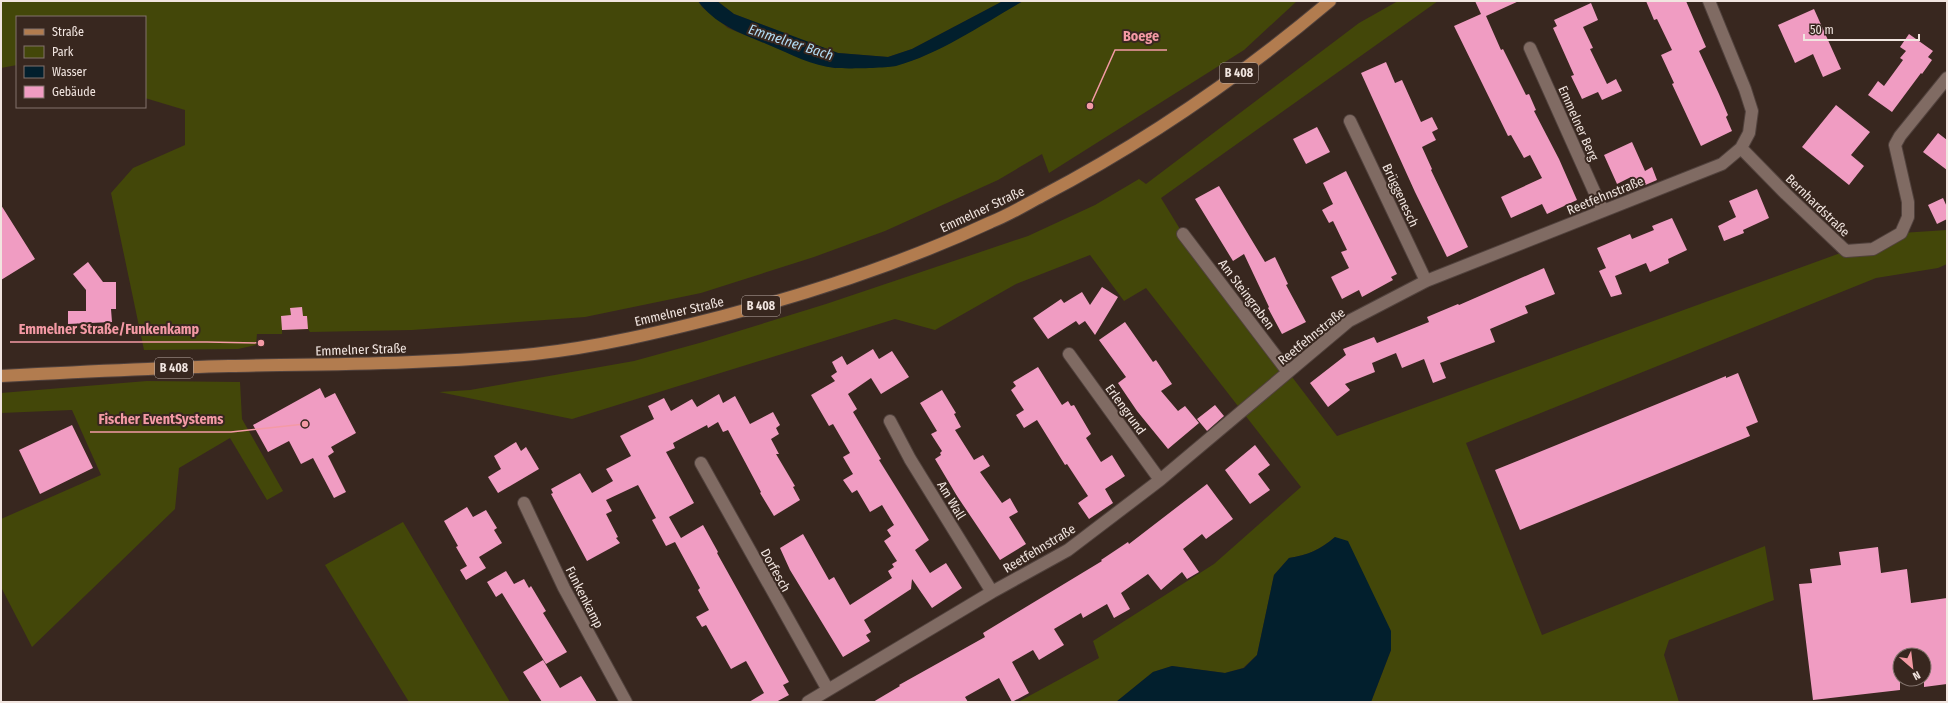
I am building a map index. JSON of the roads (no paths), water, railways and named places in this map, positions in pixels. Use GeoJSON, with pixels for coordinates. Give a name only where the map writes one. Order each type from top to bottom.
{"type":"FeatureCollection","features":[{"type":"Feature","properties":{"kind":"main road","name":"Emmelner Straße"},"geometry":{"type":"LineString","coordinates":[[1,376],[165,368],[363,364],[464,360],[538,353],[601,343],[678,327],[774,303],[883,268],[993,222],[1095,168],[1202,100],[1293,32],[1330,1]]}},
{"type":"Feature","properties":{"kind":"street","name":"Reetfehnstraße"},"geometry":{"type":"LineString","coordinates":[[808,702],[992,592],[1068,550],[1160,480],[1349,321],[1426,281],[1722,164],[1741,148],[1749,133],[1752,111],[1745,89],[1710,1]]}},
{"type":"Feature","properties":{"kind":"street","name":"Emmelner Berg"},"geometry":{"type":"LineString","coordinates":[[1530,48],[1603,211]]}},
{"type":"Feature","properties":{"kind":"street","name":"Bernhardstraße"},"geometry":{"type":"LineString","coordinates":[[1741,148],[1786,194],[1846,251],[1873,249],[1902,233],[1908,217],[1908,202],[1895,145],[1900,136],[1947,78]]}},
{"type":"Feature","properties":{"kind":"street","name":"Brüggenesch"},"geometry":{"type":"LineString","coordinates":[[1350,121],[1426,281]]}},
{"type":"Feature","properties":{"kind":"street","name":"Am Steingraben"},"geometry":{"type":"LineString","coordinates":[[1183,234],[1288,372]]}},
{"type":"Feature","properties":{"kind":"street","name":"Erlengrund"},"geometry":{"type":"LineString","coordinates":[[1069,354],[1160,480]]}},
{"type":"Feature","properties":{"kind":"street","name":"Am Wall"},"geometry":{"type":"LineString","coordinates":[[890,421],[910,459],[992,592]]}},
{"type":"Feature","properties":{"kind":"street","name":"Dorfesch"},"geometry":{"type":"LineString","coordinates":[[701,463],[828,690]]}},
{"type":"Feature","properties":{"kind":"street","name":"Funkenkamp"},"geometry":{"type":"LineString","coordinates":[[524,503],[564,588],[626,702]]}},
{"type":"Feature","properties":{"kind":"water","name":"Emmelner Bach"},"geometry":{"type":"Polygon","coordinates":[[[698,1],[717,1],[734,14],[838,53],[888,57],[912,49],[1003,1],[1023,1],[945,46],[913,60],[891,67],[835,68],[818,65],[793,56],[740,33],[721,23],[698,1]]]}},
{"type":"Feature","properties":{"kind":"water"},"geometry":{"type":"Polygon","coordinates":[[[1335,537],[1348,541],[1391,631],[1391,650],[1371,702],[1116,702],[1153,672],[1172,666],[1225,673],[1244,668],[1257,655],[1274,575],[1289,558],[1314,551],[1335,537]]]}},
{"type":"Feature","properties":{"kind":"place","name":"Boege"},"geometry":{"type":"Point","coordinates":[1090,106]}},
{"type":"Feature","properties":{"kind":"place","name":"Emmelner Straße/Funkenkamp"},"geometry":{"type":"Point","coordinates":[261,343]}},
{"type":"Feature","properties":{"kind":"place","name":"Fischer EventSystems"},"geometry":{"type":"Point","coordinates":[305,424]}}]}
